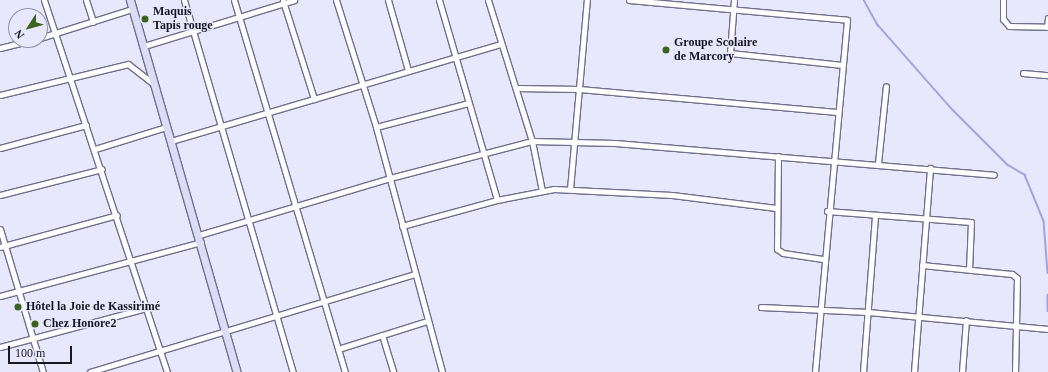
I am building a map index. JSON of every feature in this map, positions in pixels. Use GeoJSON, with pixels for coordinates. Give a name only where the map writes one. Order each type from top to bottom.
{"type":"FeatureCollection","features":[{"type":"Feature","properties":{"kind":"street"},"geometry":{"type":"LineString","coordinates":[[44,0],[69,79],[102,169],[168,372]]}},
{"type":"Feature","properties":{"kind":"street"},"geometry":{"type":"LineString","coordinates":[[86,0],[93,22]]}},
{"type":"Feature","properties":{"kind":"street"},"geometry":{"type":"LineString","coordinates":[[130,0],[200,239],[237,372]]}},
{"type":"Feature","properties":{"kind":"street"},"geometry":{"type":"LineString","coordinates":[[184,0],[294,372]]}},
{"type":"Feature","properties":{"kind":"street"},"geometry":{"type":"LineString","coordinates":[[234,0],[345,372]]}},
{"type":"Feature","properties":{"kind":"street"},"geometry":{"type":"LineString","coordinates":[[144,46],[294,0]]}},
{"type":"Feature","properties":{"kind":"street"},"geometry":{"type":"LineString","coordinates":[[336,0],[376,126],[414,274],[442,372]]}},
{"type":"Feature","properties":{"kind":"street"},"geometry":{"type":"LineString","coordinates":[[388,0],[408,70]]}},
{"type":"Feature","properties":{"kind":"street"},"geometry":{"type":"LineString","coordinates":[[439,0],[496,200]]}},
{"type":"Feature","properties":{"kind":"street"},"geometry":{"type":"LineString","coordinates":[[488,0],[500,44],[516,88],[532,141],[542,191]]}},
{"type":"Feature","properties":{"kind":"street"},"geometry":{"type":"LineString","coordinates":[[570,189],[573,140],[587,0]]}},
{"type":"Feature","properties":{"kind":"street"},"geometry":{"type":"LineString","coordinates":[[629,0],[686,3],[733,10],[846,20],[827,211],[814,372]]}},
{"type":"Feature","properties":{"kind":"street"},"geometry":{"type":"LineString","coordinates":[[734,0],[730,53],[842,65]]}},
{"type":"Feature","properties":{"kind":"street"},"geometry":{"type":"LineString","coordinates":[[1003,0],[1003,19],[1009,26],[1048,27],[1048,18]]}},
{"type":"Feature","properties":{"kind":"street"},"geometry":{"type":"LineString","coordinates":[[284,2],[314,99]]}},
{"type":"Feature","properties":{"kind":"street"},"geometry":{"type":"LineString","coordinates":[[48,36],[132,9]]}},
{"type":"Feature","properties":{"kind":"street"},"geometry":{"type":"LineString","coordinates":[[171,141],[500,44]]}},
{"type":"Feature","properties":{"kind":"street"},"geometry":{"type":"LineString","coordinates":[[0,95],[128,64],[154,84]]}},
{"type":"Feature","properties":{"kind":"street"},"geometry":{"type":"LineString","coordinates":[[1023,73],[1048,75]]}},
{"type":"Feature","properties":{"kind":"street"},"geometry":{"type":"LineString","coordinates":[[878,164],[886,86]]}},
{"type":"Feature","properties":{"kind":"street"},"geometry":{"type":"LineString","coordinates":[[516,88],[579,89],[837,112]]}},
{"type":"Feature","properties":{"kind":"street"},"geometry":{"type":"LineString","coordinates":[[376,126],[468,103]]}},
{"type":"Feature","properties":{"kind":"street"},"geometry":{"type":"LineString","coordinates":[[0,148],[86,125]]}},
{"type":"Feature","properties":{"kind":"street"},"geometry":{"type":"LineString","coordinates":[[95,149],[166,127]]}},
{"type":"Feature","properties":{"kind":"street"},"geometry":{"type":"LineString","coordinates":[[0,296],[131,261],[200,239],[249,219],[295,205],[390,178],[532,141],[573,140],[832,159],[994,175]]}},
{"type":"Feature","properties":{"kind":"street"},"geometry":{"type":"LineString","coordinates":[[778,156],[776,208],[777,249],[782,253],[823,259]]}},
{"type":"Feature","properties":{"kind":"street"},"geometry":{"type":"LineString","coordinates":[[914,372],[930,168]]}},
{"type":"Feature","properties":{"kind":"street"},"geometry":{"type":"LineString","coordinates":[[0,195],[102,169]]}},
{"type":"Feature","properties":{"kind":"street"},"geometry":{"type":"LineString","coordinates":[[402,226],[496,200],[542,191],[570,189],[672,195],[776,208]]}},
{"type":"Feature","properties":{"kind":"street"},"geometry":{"type":"LineString","coordinates":[[827,211],[971,222],[969,269]]}},
{"type":"Feature","properties":{"kind":"street"},"geometry":{"type":"LineString","coordinates":[[2,247],[117,215]]}},
{"type":"Feature","properties":{"kind":"street"},"geometry":{"type":"LineString","coordinates":[[863,372],[875,215]]}},
{"type":"Feature","properties":{"kind":"street"},"geometry":{"type":"LineString","coordinates":[[0,229],[2,247],[19,291],[43,372]]}},
{"type":"Feature","properties":{"kind":"street"},"geometry":{"type":"LineString","coordinates":[[922,265],[1012,274],[1016,278],[1017,326],[1015,372]]}},
{"type":"Feature","properties":{"kind":"street"},"geometry":{"type":"LineString","coordinates":[[90,372],[324,304],[414,274]]}},
{"type":"Feature","properties":{"kind":"street"},"geometry":{"type":"LineString","coordinates":[[0,347],[147,308]]}},
{"type":"Feature","properties":{"kind":"street"},"geometry":{"type":"LineString","coordinates":[[761,308],[820,309],[868,312],[966,320],[1048,329]]}},
{"type":"Feature","properties":{"kind":"street"},"geometry":{"type":"LineString","coordinates":[[338,349],[427,320]]}},
{"type":"Feature","properties":{"kind":"street"},"geometry":{"type":"LineString","coordinates":[[962,372],[966,320]]}},
{"type":"Feature","properties":{"kind":"street"},"geometry":{"type":"LineString","coordinates":[[382,335],[393,372]]}},
{"type":"Feature","properties":{"kind":"waterway"},"geometry":{"type":"LineString","coordinates":[[864,0],[878,25],[953,110],[1008,165],[1025,175],[1044,221],[1048,273]]}},
{"type":"Feature","properties":{"kind":"waterway"},"geometry":{"type":"LineString","coordinates":[[1048,295],[1048,311]]}},
{"type":"Feature","properties":{"kind":"place","name":"Maquis Tapis rouge"},"geometry":{"type":"Point","coordinates":[145,19]}},
{"type":"Feature","properties":{"kind":"place","name":"Groupe Scolaire de Marcory"},"geometry":{"type":"Point","coordinates":[666,50]}},
{"type":"Feature","properties":{"kind":"place","name":"Hôtel la Joie de Kassirimé"},"geometry":{"type":"Point","coordinates":[18,307]}},
{"type":"Feature","properties":{"kind":"place","name":"Chez Honore2"},"geometry":{"type":"Point","coordinates":[35,324]}}]}
